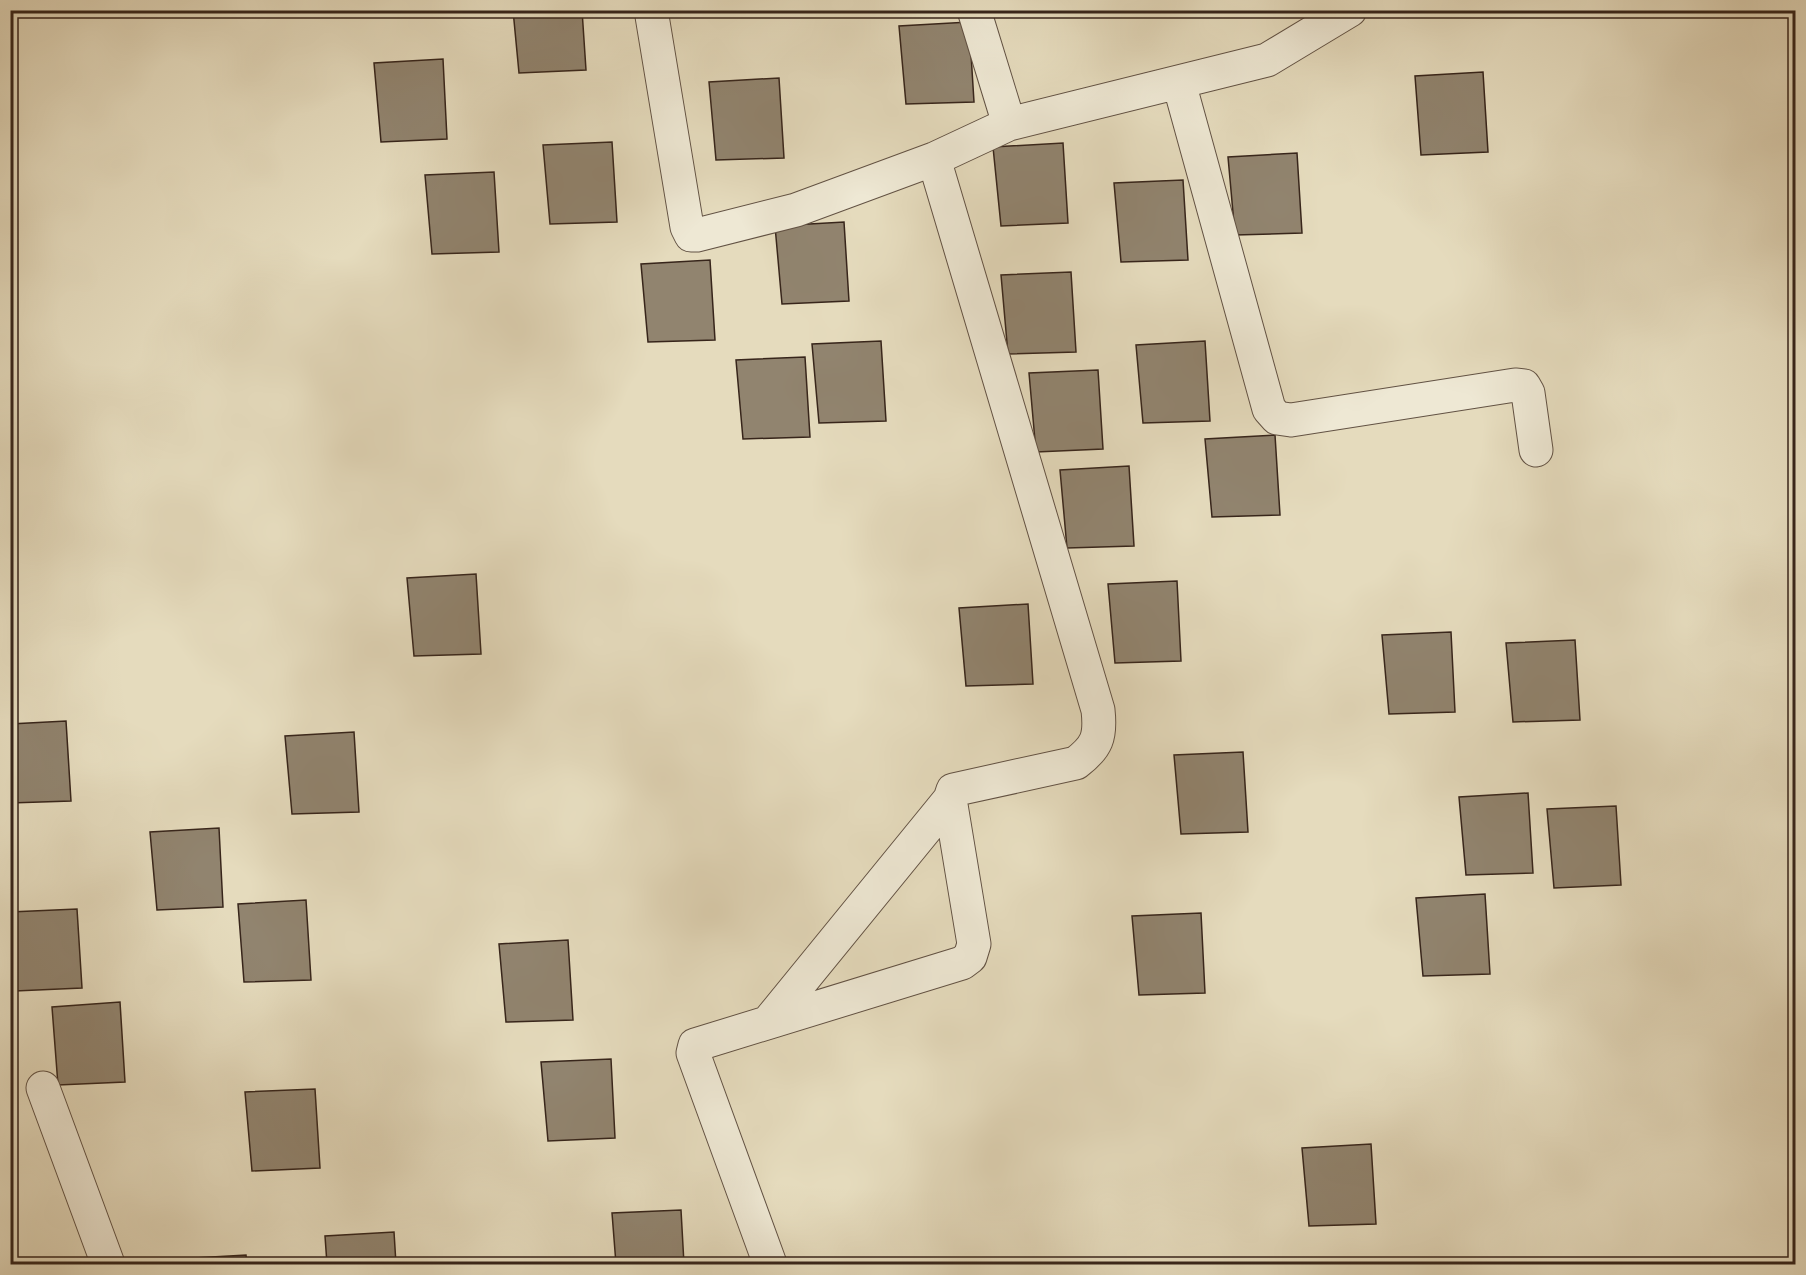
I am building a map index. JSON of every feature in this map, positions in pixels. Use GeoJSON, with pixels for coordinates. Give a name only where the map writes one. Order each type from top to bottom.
{"type":"FeatureCollection","features":[{"type":"Feature","properties":{"kind":"street"},"geometry":{"type":"LineString","coordinates":[[651,10],[687,227],[691,235],[796,210],[934,159],[1009,124],[1267,60],[1350,10]]}},
{"type":"Feature","properties":{"kind":"street"},"geometry":{"type":"LineString","coordinates":[[974,10],[1009,124]]}},
{"type":"Feature","properties":{"kind":"street"},"geometry":{"type":"LineString","coordinates":[[1179,83],[1269,409],[1277,418],[1291,420],[1524,386],[1528,393],[1536,450]]}},
{"type":"Feature","properties":{"kind":"street"},"geometry":{"type":"LineString","coordinates":[[769,1021],[950,799],[953,790],[1076,763],[1089,753],[1097,741],[1100,726],[1098,710],[934,159]]}},
{"type":"Feature","properties":{"kind":"street"},"geometry":{"type":"LineString","coordinates":[[770,1264],[693,1053],[695,1045],[962,963],[970,957],[974,944],[950,799]]}},
{"type":"Feature","properties":{"kind":"street"},"geometry":{"type":"LineString","coordinates":[[43,1088],[108,1264]]}},
{"type":"Feature","properties":{"kind":"building"},"geometry":{"type":"Polygon","coordinates":[[[513,10],[582,10],[586,70],[519,73],[513,10]]]}},
{"type":"Feature","properties":{"kind":"building"},"geometry":{"type":"Polygon","coordinates":[[[723,10],[790,10],[790,13],[724,16],[723,10]]]}},
{"type":"Feature","properties":{"kind":"building"},"geometry":{"type":"Polygon","coordinates":[[[969,22],[974,102],[906,104],[899,26],[969,22]]]}},
{"type":"Feature","properties":{"kind":"building"},"geometry":{"type":"Polygon","coordinates":[[[443,59],[447,139],[381,142],[374,63],[443,59]]]}},
{"type":"Feature","properties":{"kind":"building"},"geometry":{"type":"Polygon","coordinates":[[[1483,72],[1488,152],[1421,155],[1415,76],[1483,72]]]}},
{"type":"Feature","properties":{"kind":"building"},"geometry":{"type":"Polygon","coordinates":[[[779,78],[784,158],[716,160],[709,82],[779,78]]]}},
{"type":"Feature","properties":{"kind":"building"},"geometry":{"type":"Polygon","coordinates":[[[612,142],[617,222],[550,224],[543,145],[612,142]]]}},
{"type":"Feature","properties":{"kind":"building"},"geometry":{"type":"Polygon","coordinates":[[[1063,143],[1068,223],[1001,226],[993,147],[1063,143]]]}},
{"type":"Feature","properties":{"kind":"building"},"geometry":{"type":"Polygon","coordinates":[[[1297,153],[1302,233],[1235,235],[1228,157],[1297,153]]]}},
{"type":"Feature","properties":{"kind":"building"},"geometry":{"type":"Polygon","coordinates":[[[494,172],[499,252],[432,254],[425,175],[494,172]]]}},
{"type":"Feature","properties":{"kind":"building"},"geometry":{"type":"Polygon","coordinates":[[[1183,180],[1188,260],[1121,262],[1114,183],[1183,180]]]}},
{"type":"Feature","properties":{"kind":"building"},"geometry":{"type":"Polygon","coordinates":[[[844,222],[849,301],[782,304],[775,226],[844,222]]]}},
{"type":"Feature","properties":{"kind":"building"},"geometry":{"type":"Polygon","coordinates":[[[710,260],[715,340],[648,342],[641,264],[710,260]]]}},
{"type":"Feature","properties":{"kind":"building"},"geometry":{"type":"Polygon","coordinates":[[[1071,272],[1076,352],[1008,354],[1001,275],[1071,272]]]}},
{"type":"Feature","properties":{"kind":"building"},"geometry":{"type":"Polygon","coordinates":[[[881,341],[886,421],[819,423],[812,344],[881,341]]]}},
{"type":"Feature","properties":{"kind":"building"},"geometry":{"type":"Polygon","coordinates":[[[1205,341],[1210,421],[1143,423],[1136,345],[1205,341]]]}},
{"type":"Feature","properties":{"kind":"building"},"geometry":{"type":"Polygon","coordinates":[[[805,357],[810,437],[743,439],[736,360],[805,357]]]}},
{"type":"Feature","properties":{"kind":"building"},"geometry":{"type":"Polygon","coordinates":[[[1098,370],[1103,449],[1036,452],[1029,373],[1098,370]]]}},
{"type":"Feature","properties":{"kind":"building"},"geometry":{"type":"Polygon","coordinates":[[[1275,435],[1280,515],[1212,517],[1205,439],[1275,435]]]}},
{"type":"Feature","properties":{"kind":"building"},"geometry":{"type":"Polygon","coordinates":[[[1129,466],[1134,546],[1067,548],[1060,470],[1129,466]]]}},
{"type":"Feature","properties":{"kind":"building"},"geometry":{"type":"Polygon","coordinates":[[[476,574],[481,654],[414,656],[407,578],[476,574]]]}},
{"type":"Feature","properties":{"kind":"building"},"geometry":{"type":"Polygon","coordinates":[[[1177,581],[1181,661],[1115,663],[1108,584],[1177,581]]]}},
{"type":"Feature","properties":{"kind":"building"},"geometry":{"type":"Polygon","coordinates":[[[1028,604],[1033,684],[966,686],[959,608],[1028,604]]]}},
{"type":"Feature","properties":{"kind":"building"},"geometry":{"type":"Polygon","coordinates":[[[1451,632],[1455,712],[1389,714],[1382,635],[1451,632]]]}},
{"type":"Feature","properties":{"kind":"building"},"geometry":{"type":"Polygon","coordinates":[[[1575,640],[1580,720],[1513,722],[1506,643],[1575,640]]]}},
{"type":"Feature","properties":{"kind":"building"},"geometry":{"type":"Polygon","coordinates":[[[66,721],[71,801],[10,803],[10,724],[66,721]]]}},
{"type":"Feature","properties":{"kind":"building"},"geometry":{"type":"Polygon","coordinates":[[[354,732],[359,812],[292,814],[285,736],[354,732]]]}},
{"type":"Feature","properties":{"kind":"building"},"geometry":{"type":"Polygon","coordinates":[[[1243,752],[1248,832],[1181,834],[1174,755],[1243,752]]]}},
{"type":"Feature","properties":{"kind":"building"},"geometry":{"type":"Polygon","coordinates":[[[1528,793],[1533,873],[1466,875],[1459,797],[1528,793]]]}},
{"type":"Feature","properties":{"kind":"building"},"geometry":{"type":"Polygon","coordinates":[[[1616,806],[1621,885],[1554,888],[1547,809],[1616,806]]]}},
{"type":"Feature","properties":{"kind":"building"},"geometry":{"type":"Polygon","coordinates":[[[219,828],[223,907],[157,910],[150,832],[219,828]]]}},
{"type":"Feature","properties":{"kind":"building"},"geometry":{"type":"Polygon","coordinates":[[[1485,894],[1490,974],[1423,976],[1416,898],[1485,894]]]}},
{"type":"Feature","properties":{"kind":"building"},"geometry":{"type":"Polygon","coordinates":[[[306,900],[311,980],[244,982],[238,904],[306,900]]]}},
{"type":"Feature","properties":{"kind":"building"},"geometry":{"type":"Polygon","coordinates":[[[77,909],[82,988],[15,991],[10,912],[77,909]]]}},
{"type":"Feature","properties":{"kind":"building"},"geometry":{"type":"Polygon","coordinates":[[[1201,913],[1205,993],[1139,995],[1132,916],[1201,913]]]}},
{"type":"Feature","properties":{"kind":"building"},"geometry":{"type":"Polygon","coordinates":[[[568,940],[573,1020],[506,1022],[499,944],[568,940]]]}},
{"type":"Feature","properties":{"kind":"building"},"geometry":{"type":"Polygon","coordinates":[[[120,1002],[125,1082],[58,1085],[52,1007],[120,1002]]]}},
{"type":"Feature","properties":{"kind":"building"},"geometry":{"type":"Polygon","coordinates":[[[611,1059],[615,1138],[548,1141],[541,1062],[611,1059]]]}},
{"type":"Feature","properties":{"kind":"building"},"geometry":{"type":"Polygon","coordinates":[[[315,1089],[320,1168],[252,1171],[245,1092],[315,1089]]]}},
{"type":"Feature","properties":{"kind":"building"},"geometry":{"type":"Polygon","coordinates":[[[1371,1144],[1376,1224],[1309,1226],[1302,1148],[1371,1144]]]}},
{"type":"Feature","properties":{"kind":"building"},"geometry":{"type":"Polygon","coordinates":[[[681,1210],[684,1264],[616,1264],[612,1213],[681,1210]]]}},
{"type":"Feature","properties":{"kind":"building"},"geometry":{"type":"Polygon","coordinates":[[[394,1232],[396,1264],[327,1264],[325,1236],[394,1232]]]}},
{"type":"Feature","properties":{"kind":"building"},"geometry":{"type":"Polygon","coordinates":[[[246,1255],[247,1264],[178,1264],[177,1259],[246,1255]]]}}]}
